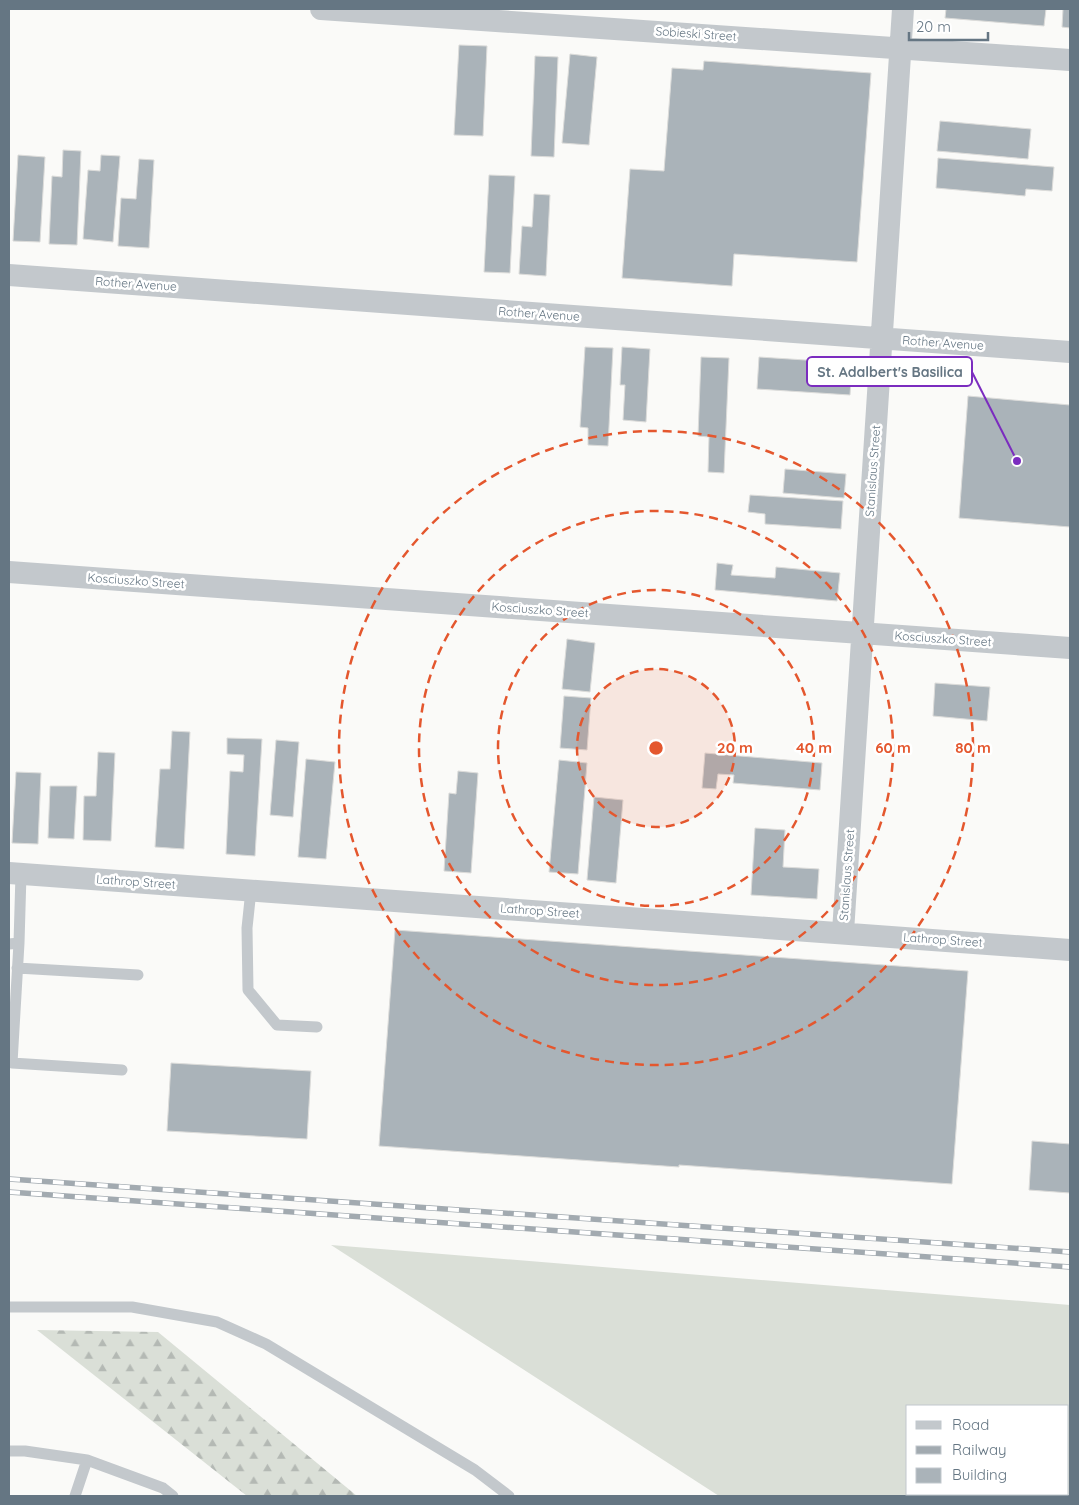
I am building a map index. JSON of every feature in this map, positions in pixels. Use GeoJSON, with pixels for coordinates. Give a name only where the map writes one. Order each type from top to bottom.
{"type":"FeatureCollection","features":[{"type":"Feature","properties":{"kind":"street","name":"Sobieski Street"},"geometry":{"type":"LineString","coordinates":[[321,9],[1070,60]]}},
{"type":"Feature","properties":{"kind":"street","name":"Stanislaus Street"},"geometry":{"type":"LineString","coordinates":[[844,932],[903,9]]}},
{"type":"Feature","properties":{"kind":"street","name":"Rother Avenue"},"geometry":{"type":"LineString","coordinates":[[9,275],[1070,352]]}},
{"type":"Feature","properties":{"kind":"street","name":"Kosciuszko Street"},"geometry":{"type":"LineString","coordinates":[[9,572],[1070,648]]}},
{"type":"Feature","properties":{"kind":"street","name":"Lathrop Street"},"geometry":{"type":"LineString","coordinates":[[15,873],[844,932],[1070,950]]}},
{"type":"Feature","properties":{"kind":"lane"},"geometry":{"type":"LineString","coordinates":[[15,873],[14,944],[17,968],[12,1063],[122,1070]]}},
{"type":"Feature","properties":{"kind":"lane"},"geometry":{"type":"LineString","coordinates":[[251,890],[247,928],[248,990],[277,1025],[317,1026]]}},
{"type":"Feature","properties":{"kind":"lane"},"geometry":{"type":"LineString","coordinates":[[17,968],[138,975]]}},
{"type":"Feature","properties":{"kind":"lane"},"geometry":{"type":"LineString","coordinates":[[9,1307],[132,1306],[217,1322],[266,1344],[475,1470],[509,1496]]}},
{"type":"Feature","properties":{"kind":"lane"},"geometry":{"type":"LineString","coordinates":[[9,1452],[25,1451],[87,1460],[163,1488],[173,1496]]}},
{"type":"Feature","properties":{"kind":"lane"},"geometry":{"type":"LineString","coordinates":[[76,1496],[87,1460]]}},
{"type":"Feature","properties":{"kind":"green space"},"geometry":{"type":"Polygon","coordinates":[[[331,1245],[1070,1305],[1070,1496],[719,1496],[331,1245]]]}},
{"type":"Feature","properties":{"kind":"green space"},"geometry":{"type":"Polygon","coordinates":[[[37,1330],[158,1332],[357,1496],[247,1496],[37,1330]]]}},
{"type":"Feature","properties":{"kind":"building"},"geometry":{"type":"Polygon","coordinates":[[[946,9],[1046,9],[1044,26],[945,18],[946,9]]]}},
{"type":"Feature","properties":{"kind":"building"},"geometry":{"type":"Polygon","coordinates":[[[1063,9],[1070,9],[1070,28],[1062,27],[1063,9]]]}},
{"type":"Feature","properties":{"kind":"building"},"geometry":{"type":"Polygon","coordinates":[[[459,45],[487,46],[483,136],[454,135],[459,45]]]}},
{"type":"Feature","properties":{"kind":"building"},"geometry":{"type":"Polygon","coordinates":[[[570,54],[597,57],[589,145],[562,143],[570,54]]]}},
{"type":"Feature","properties":{"kind":"building"},"geometry":{"type":"Polygon","coordinates":[[[535,56],[558,57],[554,157],[531,156],[535,56]]]}},
{"type":"Feature","properties":{"kind":"building"},"geometry":{"type":"Polygon","coordinates":[[[704,61],[871,73],[857,262],[734,254],[732,286],[622,278],[630,169],[664,171],[672,68],[703,70],[704,61]]]}},
{"type":"Feature","properties":{"kind":"building"},"geometry":{"type":"Polygon","coordinates":[[[940,121],[1031,129],[1028,159],[937,151],[940,121]]]}},
{"type":"Feature","properties":{"kind":"building"},"geometry":{"type":"Polygon","coordinates":[[[63,150],[81,151],[77,245],[49,244],[52,176],[62,177],[63,150]]]}},
{"type":"Feature","properties":{"kind":"building"},"geometry":{"type":"Polygon","coordinates":[[[18,155],[45,157],[40,242],[13,241],[18,155]]]}},
{"type":"Feature","properties":{"kind":"building"},"geometry":{"type":"Polygon","coordinates":[[[101,155],[120,156],[113,242],[83,239],[88,170],[100,171],[101,155]]]}},
{"type":"Feature","properties":{"kind":"building"},"geometry":{"type":"Polygon","coordinates":[[[938,158],[1054,167],[1052,191],[1026,189],[1025,196],[936,188],[938,158]]]}},
{"type":"Feature","properties":{"kind":"building"},"geometry":{"type":"Polygon","coordinates":[[[139,159],[154,160],[149,248],[118,246],[121,198],[136,199],[139,159]]]}},
{"type":"Feature","properties":{"kind":"building"},"geometry":{"type":"Polygon","coordinates":[[[489,175],[515,176],[510,273],[484,272],[489,175]]]}},
{"type":"Feature","properties":{"kind":"building"},"geometry":{"type":"Polygon","coordinates":[[[534,194],[550,195],[546,276],[519,274],[522,226],[532,227],[534,194]]]}},
{"type":"Feature","properties":{"kind":"building"},"geometry":{"type":"Polygon","coordinates":[[[585,347],[613,348],[608,446],[588,445],[588,428],[580,427],[585,347]]]}},
{"type":"Feature","properties":{"kind":"building"},"geometry":{"type":"Polygon","coordinates":[[[622,347],[650,349],[646,422],[623,420],[625,385],[620,385],[622,347]]]}},
{"type":"Feature","properties":{"kind":"building"},"geometry":{"type":"Polygon","coordinates":[[[701,357],[729,358],[724,473],[708,472],[709,437],[698,436],[701,357]]]}},
{"type":"Feature","properties":{"kind":"building"},"geometry":{"type":"Polygon","coordinates":[[[759,357],[852,363],[850,395],[757,389],[759,357]]]}},
{"type":"Feature","properties":{"kind":"building"},"geometry":{"type":"Polygon","coordinates":[[[968,396],[1070,405],[1070,527],[959,518],[968,396]]]}},
{"type":"Feature","properties":{"kind":"building"},"geometry":{"type":"Polygon","coordinates":[[[785,469],[846,474],[844,498],[783,493],[785,469]]]}},
{"type":"Feature","properties":{"kind":"building"},"geometry":{"type":"Polygon","coordinates":[[[750,495],[843,501],[841,529],[765,524],[765,514],[748,512],[750,495]]]}},
{"type":"Feature","properties":{"kind":"building"},"geometry":{"type":"Polygon","coordinates":[[[717,563],[733,565],[731,575],[775,578],[776,567],[840,573],[837,601],[715,590],[717,563]]]}},
{"type":"Feature","properties":{"kind":"building"},"geometry":{"type":"Polygon","coordinates":[[[567,639],[595,643],[590,692],[562,689],[567,639]]]}},
{"type":"Feature","properties":{"kind":"building"},"geometry":{"type":"Polygon","coordinates":[[[935,683],[990,687],[987,721],[933,716],[935,683]]]}},
{"type":"Feature","properties":{"kind":"building"},"geometry":{"type":"Polygon","coordinates":[[[564,696],[591,698],[587,750],[560,748],[564,696]]]}},
{"type":"Feature","properties":{"kind":"building"},"geometry":{"type":"Polygon","coordinates":[[[172,731],[190,732],[184,849],[155,847],[160,769],[170,769],[172,731]]]}},
{"type":"Feature","properties":{"kind":"building"},"geometry":{"type":"Polygon","coordinates":[[[227,738],[262,739],[255,856],[226,854],[230,771],[243,772],[244,755],[227,754],[227,738]]]}},
{"type":"Feature","properties":{"kind":"building"},"geometry":{"type":"Polygon","coordinates":[[[276,740],[299,742],[293,817],[270,815],[276,740]]]}},
{"type":"Feature","properties":{"kind":"building"},"geometry":{"type":"Polygon","coordinates":[[[98,752],[115,753],[111,841],[83,840],[84,796],[96,796],[98,752]]]}},
{"type":"Feature","properties":{"kind":"building"},"geometry":{"type":"Polygon","coordinates":[[[705,753],[822,763],[820,790],[733,783],[734,775],[718,774],[716,789],[702,788],[705,753]]]}},
{"type":"Feature","properties":{"kind":"building"},"geometry":{"type":"Polygon","coordinates":[[[306,759],[335,762],[326,859],[298,857],[306,759]]]}},
{"type":"Feature","properties":{"kind":"building"},"geometry":{"type":"Polygon","coordinates":[[[559,760],[587,763],[578,874],[549,872],[559,760]]]}},
{"type":"Feature","properties":{"kind":"building"},"geometry":{"type":"Polygon","coordinates":[[[458,771],[478,773],[471,873],[444,871],[449,793],[456,794],[458,771]]]}},
{"type":"Feature","properties":{"kind":"building"},"geometry":{"type":"Polygon","coordinates":[[[16,772],[41,773],[38,844],[12,843],[16,772]]]}},
{"type":"Feature","properties":{"kind":"building"},"geometry":{"type":"Polygon","coordinates":[[[50,786],[77,786],[74,839],[48,838],[50,786]]]}},
{"type":"Feature","properties":{"kind":"building"},"geometry":{"type":"Polygon","coordinates":[[[594,797],[623,800],[616,883],[587,880],[594,797]]]}},
{"type":"Feature","properties":{"kind":"building"},"geometry":{"type":"Polygon","coordinates":[[[755,828],[785,830],[783,867],[819,869],[817,899],[751,895],[755,828]]]}},
{"type":"Feature","properties":{"kind":"building"},"geometry":{"type":"Polygon","coordinates":[[[395,930],[968,971],[952,1184],[379,1146],[395,930]]]}},
{"type":"Feature","properties":{"kind":"building"},"geometry":{"type":"Polygon","coordinates":[[[171,1063],[311,1071],[307,1139],[167,1131],[171,1063]]]}},
{"type":"Feature","properties":{"kind":"building"},"geometry":{"type":"Polygon","coordinates":[[[1032,1141],[1070,1144],[1070,1193],[1029,1190],[1032,1141]]]}},
{"type":"Feature","properties":{"kind":"railway"},"geometry":{"type":"LineString","coordinates":[[9,1179],[1070,1252]]}},
{"type":"Feature","properties":{"kind":"railway"},"geometry":{"type":"LineString","coordinates":[[9,1192],[1070,1267]]}},
{"type":"Feature","properties":{"kind":"place","name":"St. Adalbert's Basilica"},"geometry":{"type":"Point","coordinates":[1017,461]}}]}
